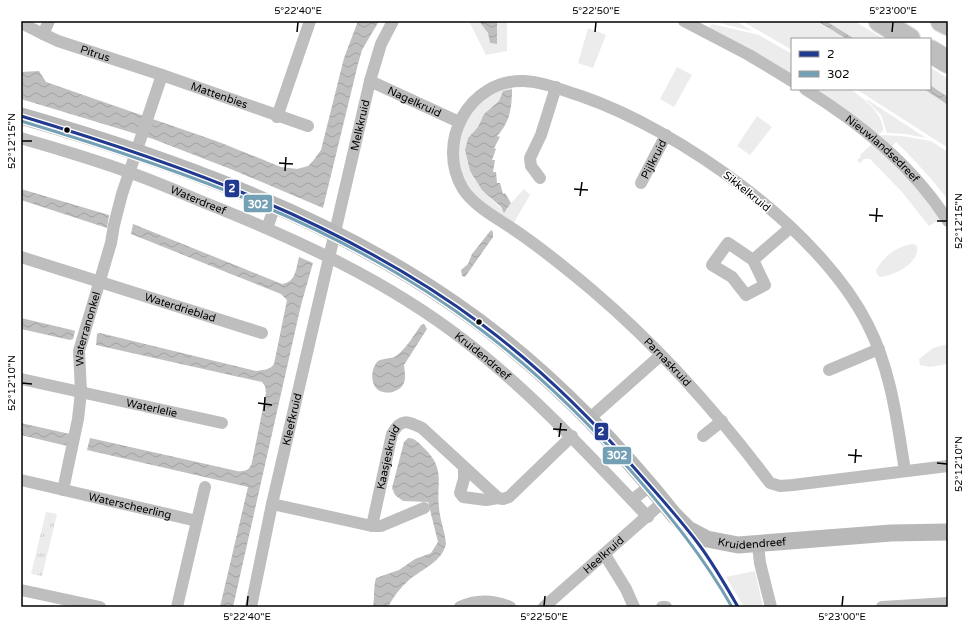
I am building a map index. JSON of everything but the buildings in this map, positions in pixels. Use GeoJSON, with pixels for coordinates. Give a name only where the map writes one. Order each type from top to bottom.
{"type":"FeatureCollection","features":[{"type":"Feature","properties":{"kind":"highway"},"geometry":{"type":"LineString","coordinates":[[880,21],[907,38]]}},
{"type":"Feature","properties":{"kind":"highway"},"geometry":{"type":"LineString","coordinates":[[942,21],[948,24]]}},
{"type":"Feature","properties":{"kind":"highway"},"geometry":{"type":"LineString","coordinates":[[931,53],[948,62]]}},
{"type":"Feature","properties":{"kind":"street"},"geometry":{"type":"LineString","coordinates":[[43,34],[49,21]]}},
{"type":"Feature","properties":{"kind":"street"},"geometry":{"type":"LineString","coordinates":[[277,116],[310,21]]}},
{"type":"Feature","properties":{"kind":"street","name":"Melkkruid"},"geometry":{"type":"LineString","coordinates":[[334,233],[380,44],[393,21]]}},
{"type":"Feature","properties":{"kind":"street"},"geometry":{"type":"LineString","coordinates":[[684,21],[749,55],[791,80]]}},
{"type":"Feature","properties":{"kind":"street","name":"Pitrus"},"geometry":{"type":"LineString","coordinates":[[21,23],[58,41],[162,75]]}},
{"type":"Feature","properties":{"kind":"street"},"geometry":{"type":"LineString","coordinates":[[129,172],[162,75]]}},
{"type":"Feature","properties":{"kind":"street","name":"Mattenbies"},"geometry":{"type":"LineString","coordinates":[[162,75],[308,126]]}},
{"type":"Feature","properties":{"kind":"street","name":"Nagelkruid"},"geometry":{"type":"LineString","coordinates":[[370,81],[459,122]]}},
{"type":"Feature","properties":{"kind":"street","name":"Sikkelkruid"},"geometry":{"type":"LineString","coordinates":[[459,122],[472,102],[485,91],[499,85],[527,81],[556,87],[598,102],[666,135],[727,174],[790,228],[818,255],[849,293],[867,322],[879,349],[896,410],[905,471]]}},
{"type":"Feature","properties":{"kind":"street"},"geometry":{"type":"LineString","coordinates":[[540,178],[531,166],[530,158],[541,135],[556,87]]}},
{"type":"Feature","properties":{"kind":"street","name":"Nieuwlandsedreef"},"geometry":{"type":"LineString","coordinates":[[806,90],[851,120],[888,150],[928,193],[948,221]]}},
{"type":"Feature","properties":{"kind":"street","name":"Waterdreef"},"geometry":{"type":"LineString","coordinates":[[21,116],[138,144],[334,233]]}},
{"type":"Feature","properties":{"kind":"street","name":"Parnaskruid"},"geometry":{"type":"LineString","coordinates":[[459,122],[452,148],[455,170],[463,189],[472,200],[514,229],[584,283],[636,329],[722,421],[770,483],[780,486],[948,466]]}},
{"type":"Feature","properties":{"kind":"street","name":"Pijlkruid"},"geometry":{"type":"LineString","coordinates":[[641,183],[666,135]]}},
{"type":"Feature","properties":{"kind":"street","name":"Waterdreef"},"geometry":{"type":"LineString","coordinates":[[21,138],[129,172],[267,228],[329,256]]}},
{"type":"Feature","properties":{"kind":"street","name":"Waterranonkel"},"geometry":{"type":"LineString","coordinates":[[63,490],[78,419],[81,392],[79,351],[111,243],[116,213],[129,172]]}},
{"type":"Feature","properties":{"kind":"street"},"geometry":{"type":"LineString","coordinates":[[267,228],[276,206]]}},
{"type":"Feature","properties":{"kind":"street"},"geometry":{"type":"LineString","coordinates":[[753,260],[790,228]]}},
{"type":"Feature","properties":{"kind":"street","name":"Kleefkruid"},"geometry":{"type":"LineString","coordinates":[[251,607],[272,504],[334,233]]}},
{"type":"Feature","properties":{"kind":"street","name":"Kruidendreef"},"geometry":{"type":"LineString","coordinates":[[334,233],[389,263],[454,304],[526,359],[590,418],[688,529],[707,538],[738,545],[891,533],[948,532]]}},
{"type":"Feature","properties":{"kind":"street"},"geometry":{"type":"LineString","coordinates":[[728,243],[753,260],[765,285],[746,295],[732,277],[712,265],[728,243]]}},
{"type":"Feature","properties":{"kind":"street","name":"Kruidendreef"},"geometry":{"type":"LineString","coordinates":[[329,256],[417,307],[464,340],[518,385],[572,436],[648,517]]}},
{"type":"Feature","properties":{"kind":"street","name":"Waterdrieblad"},"geometry":{"type":"LineString","coordinates":[[21,257],[262,333]]}},
{"type":"Feature","properties":{"kind":"street"},"geometry":{"type":"LineString","coordinates":[[829,370],[879,349]]}},
{"type":"Feature","properties":{"kind":"street"},"geometry":{"type":"LineString","coordinates":[[590,418],[661,354]]}},
{"type":"Feature","properties":{"kind":"street","name":"Waterlelie"},"geometry":{"type":"LineString","coordinates":[[21,379],[222,423]]}},
{"type":"Feature","properties":{"kind":"street"},"geometry":{"type":"LineString","coordinates":[[703,436],[722,421]]}},
{"type":"Feature","properties":{"kind":"street","name":"Kaasjeskruid"},"geometry":{"type":"LineString","coordinates":[[372,526],[392,434],[397,425],[403,422],[411,423],[422,428],[498,498]]}},
{"type":"Feature","properties":{"kind":"street"},"geometry":{"type":"LineString","coordinates":[[464,468],[464,479],[460,488],[461,495],[466,498],[493,500],[498,498],[503,499],[509,497],[572,436]]}},
{"type":"Feature","properties":{"kind":"street","name":"Waterscheerling"},"geometry":{"type":"LineString","coordinates":[[21,480],[197,521]]}},
{"type":"Feature","properties":{"kind":"street"},"geometry":{"type":"LineString","coordinates":[[632,500],[650,486]]}},
{"type":"Feature","properties":{"kind":"street"},"geometry":{"type":"LineString","coordinates":[[177,607],[205,487]]}},
{"type":"Feature","properties":{"kind":"street","name":"Heelkruid"},"geometry":{"type":"LineString","coordinates":[[544,607],[605,555],[663,502]]}},
{"type":"Feature","properties":{"kind":"street"},"geometry":{"type":"LineString","coordinates":[[272,504],[372,526],[382,526],[424,508]]}},
{"type":"Feature","properties":{"kind":"street"},"geometry":{"type":"LineString","coordinates":[[758,544],[760,563],[771,607]]}},
{"type":"Feature","properties":{"kind":"street"},"geometry":{"type":"LineString","coordinates":[[605,555],[621,579],[634,607]]}},
{"type":"Feature","properties":{"kind":"street"},"geometry":{"type":"LineString","coordinates":[[21,590],[100,607]]}},
{"type":"Feature","properties":{"kind":"street"},"geometry":{"type":"LineString","coordinates":[[460,607],[477,602],[488,601],[510,607]]}},
{"type":"Feature","properties":{"kind":"street"},"geometry":{"type":"LineString","coordinates":[[882,607],[948,603]]}},
{"type":"Feature","properties":{"kind":"green space"},"geometry":{"type":"Polygon","coordinates":[[[469,21],[479,21],[488,33],[490,43],[497,44],[497,21],[507,21],[507,51],[486,55],[469,21]]]}},
{"type":"Feature","properties":{"kind":"green space"},"geometry":{"type":"Polygon","coordinates":[[[711,21],[736,21],[752,31],[711,21]]]}},
{"type":"Feature","properties":{"kind":"green space"},"geometry":{"type":"Polygon","coordinates":[[[742,21],[817,21],[845,38],[791,38],[791,49],[742,21]]]}},
{"type":"Feature","properties":{"kind":"green space"},"geometry":{"type":"Polygon","coordinates":[[[826,21],[854,21],[882,38],[853,38],[826,21]]]}},
{"type":"Feature","properties":{"kind":"green space"},"geometry":{"type":"Polygon","coordinates":[[[712,24],[759,35],[791,53],[791,77],[708,29],[712,24]]]}},
{"type":"Feature","properties":{"kind":"green space"},"geometry":{"type":"Polygon","coordinates":[[[588,28],[606,35],[593,68],[578,63],[588,28]]]}},
{"type":"Feature","properties":{"kind":"green space"},"geometry":{"type":"Polygon","coordinates":[[[677,67],[692,75],[674,107],[660,99],[677,67]]]}},
{"type":"Feature","properties":{"kind":"green space"},"geometry":{"type":"Polygon","coordinates":[[[931,68],[948,79],[948,97],[931,86],[931,68]]]}},
{"type":"Feature","properties":{"kind":"green space"},"geometry":{"type":"Polygon","coordinates":[[[512,86],[512,89],[503,91],[499,101],[484,114],[478,127],[468,138],[465,150],[470,171],[480,187],[502,210],[507,210],[511,203],[524,189],[530,195],[513,224],[488,207],[472,193],[461,175],[457,144],[467,117],[486,97],[512,86]]]}},
{"type":"Feature","properties":{"kind":"green space"},"geometry":{"type":"Polygon","coordinates":[[[811,90],[851,90],[877,113],[883,125],[883,131],[878,135],[811,90]]]}},
{"type":"Feature","properties":{"kind":"green space"},"geometry":{"type":"Polygon","coordinates":[[[858,90],[926,90],[948,105],[948,148],[858,90]]]}},
{"type":"Feature","properties":{"kind":"green space"},"geometry":{"type":"Polygon","coordinates":[[[866,100],[926,138],[905,134],[887,133],[881,115],[866,100]]]}},
{"type":"Feature","properties":{"kind":"green space"},"geometry":{"type":"Polygon","coordinates":[[[757,116],[772,127],[750,155],[737,146],[757,116]]]}},
{"type":"Feature","properties":{"kind":"green space"},"geometry":{"type":"Polygon","coordinates":[[[880,136],[902,136],[931,141],[948,152],[948,200],[923,170],[896,142],[891,148],[880,136]]]}},
{"type":"Feature","properties":{"kind":"green space"},"geometry":{"type":"Polygon","coordinates":[[[873,143],[893,161],[942,218],[929,226],[902,192],[870,159],[864,159],[860,163],[857,160],[861,157],[860,155],[873,143]]]}},
{"type":"Feature","properties":{"kind":"green space"},"geometry":{"type":"Polygon","coordinates":[[[913,244],[917,246],[917,252],[905,268],[886,276],[880,277],[877,274],[876,270],[887,256],[896,249],[913,244]]]}},
{"type":"Feature","properties":{"kind":"green space"},"geometry":{"type":"Polygon","coordinates":[[[948,344],[948,364],[930,367],[920,365],[919,359],[933,348],[948,344]]]}},
{"type":"Feature","properties":{"kind":"green space"},"geometry":{"type":"Polygon","coordinates":[[[46,512],[57,514],[42,576],[31,574],[46,512]]]}},
{"type":"Feature","properties":{"kind":"green space"},"geometry":{"type":"Polygon","coordinates":[[[755,571],[763,607],[744,607],[726,577],[755,571]]]}},
{"type":"Feature","properties":{"kind":"water"},"geometry":{"type":"Polygon","coordinates":[[[358,21],[379,21],[362,50],[323,208],[233,170],[153,139],[21,99],[21,72],[39,71],[46,82],[219,142],[281,167],[297,169],[308,166],[321,150],[344,58],[358,21]]]}},
{"type":"Feature","properties":{"kind":"water"},"geometry":{"type":"Polygon","coordinates":[[[479,21],[497,21],[497,44],[490,43],[488,33],[479,21]]]}},
{"type":"Feature","properties":{"kind":"water"},"geometry":{"type":"Polygon","coordinates":[[[817,21],[826,21],[853,38],[845,38],[817,21]]]}},
{"type":"Feature","properties":{"kind":"water"},"geometry":{"type":"Polygon","coordinates":[[[931,86],[948,97],[948,105],[926,90],[931,90],[931,86]]]}},
{"type":"Feature","properties":{"kind":"water"},"geometry":{"type":"Polygon","coordinates":[[[512,89],[509,114],[505,125],[497,136],[500,137],[494,148],[496,149],[492,160],[495,160],[493,172],[496,172],[497,183],[500,183],[503,194],[505,193],[511,203],[504,213],[501,207],[482,190],[470,171],[465,150],[468,138],[478,127],[484,114],[499,101],[503,91],[512,89]]]}},
{"type":"Feature","properties":{"kind":"water"},"geometry":{"type":"Polygon","coordinates":[[[21,189],[109,215],[107,228],[21,200],[21,189]]]}},
{"type":"Feature","properties":{"kind":"water"},"geometry":{"type":"Polygon","coordinates":[[[133,224],[282,284],[287,283],[293,278],[299,257],[313,263],[301,305],[233,607],[220,607],[248,487],[87,450],[90,438],[237,471],[245,471],[250,467],[252,462],[266,393],[265,386],[262,382],[96,345],[97,334],[100,333],[256,371],[264,370],[268,369],[274,364],[287,300],[281,294],[131,234],[133,224]]]}},
{"type":"Feature","properties":{"kind":"water"},"geometry":{"type":"Polygon","coordinates":[[[491,230],[493,232],[493,237],[465,277],[462,276],[461,270],[468,264],[472,254],[491,230]]]}},
{"type":"Feature","properties":{"kind":"water"},"geometry":{"type":"Polygon","coordinates":[[[21,318],[75,331],[73,339],[70,340],[21,329],[21,318]]]}},
{"type":"Feature","properties":{"kind":"water"},"geometry":{"type":"Polygon","coordinates":[[[424,324],[427,329],[404,365],[405,380],[402,386],[392,392],[380,391],[377,389],[374,385],[372,377],[375,364],[380,360],[394,357],[400,353],[410,342],[421,325],[424,324]]]}},
{"type":"Feature","properties":{"kind":"water"},"geometry":{"type":"Polygon","coordinates":[[[21,423],[70,434],[67,446],[21,435],[21,423]]]}},
{"type":"Feature","properties":{"kind":"water"},"geometry":{"type":"Polygon","coordinates":[[[408,438],[419,443],[431,456],[438,469],[438,499],[446,544],[440,556],[431,565],[406,583],[394,596],[388,607],[373,607],[376,578],[399,570],[415,559],[431,553],[438,542],[428,502],[403,501],[395,495],[392,488],[404,442],[408,438]]]}},
{"type":"Feature","properties":{"kind":"transit line","name":"2"},"geometry":{"type":"LineString","coordinates":[[21,116],[143,155],[262,201],[320,227],[431,289],[505,342],[545,376],[602,432],[693,536],[715,568],[738,607]]}},
{"type":"Feature","properties":{"kind":"transit line","name":"302"},"geometry":{"type":"LineString","coordinates":[[21,121],[143,160],[262,206],[320,232],[377,262],[432,295],[484,332],[524,364],[597,434],[646,488],[698,553],[732,607]]}}]}
